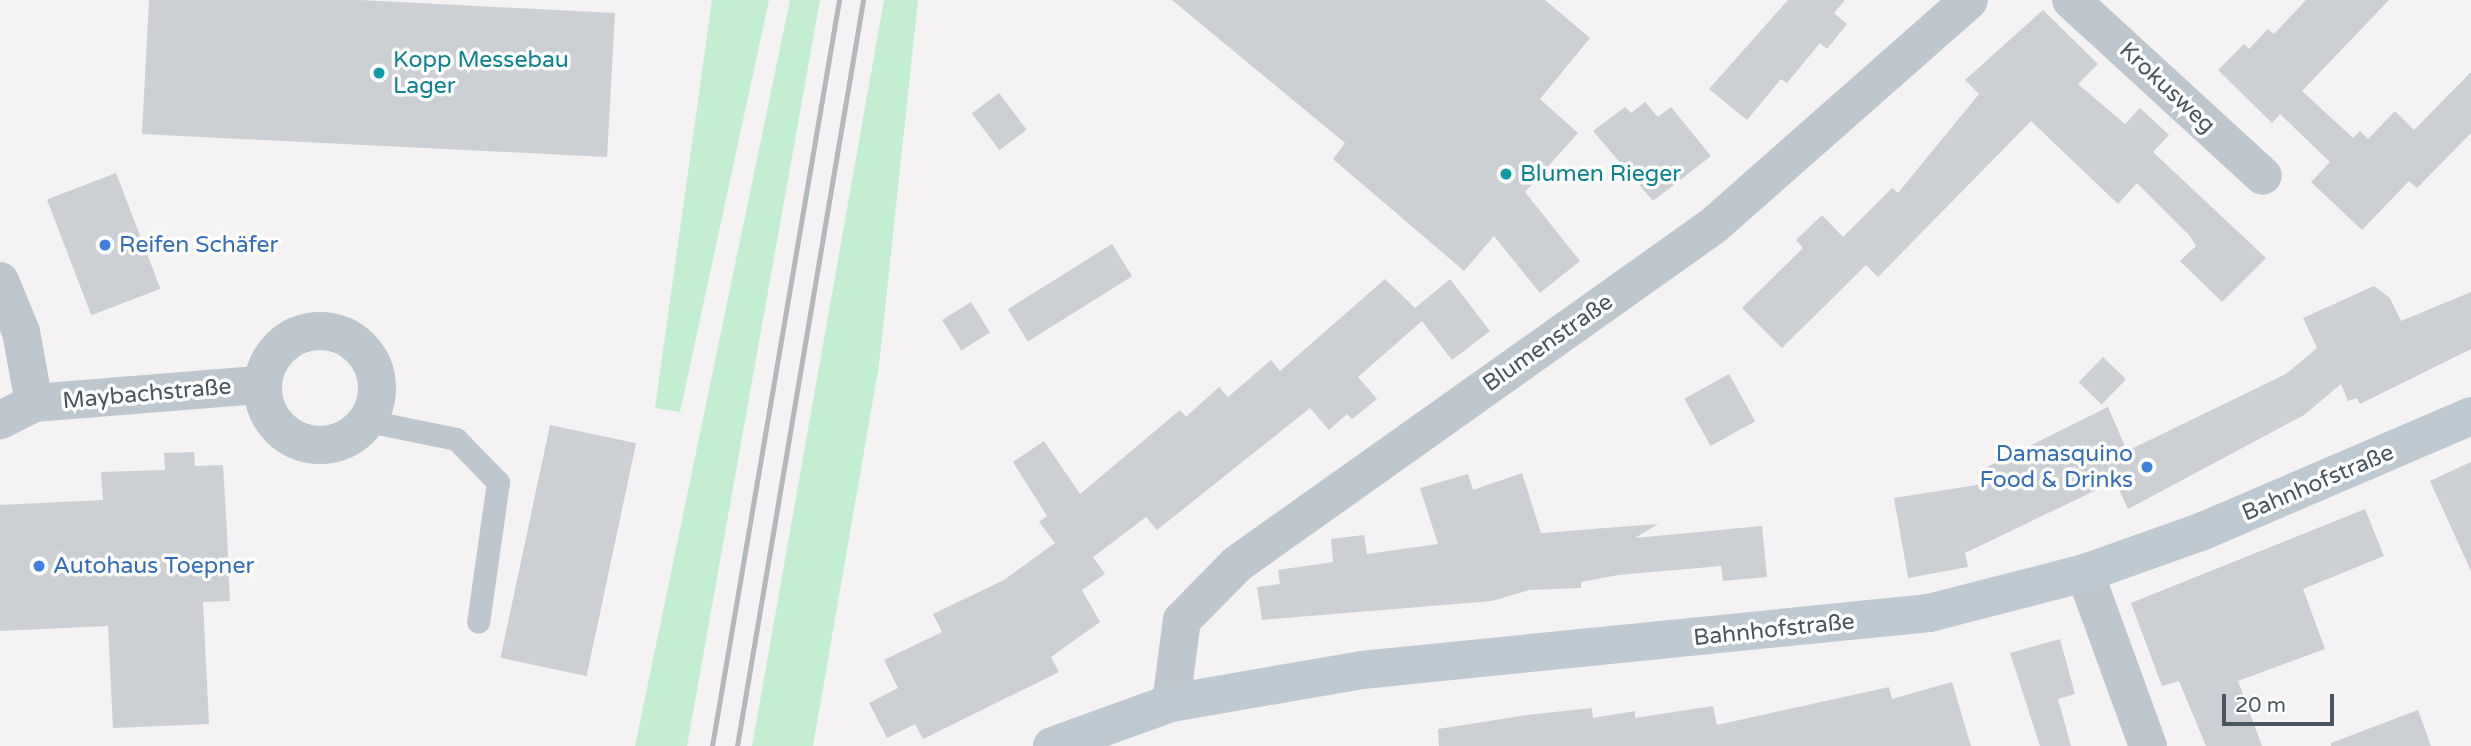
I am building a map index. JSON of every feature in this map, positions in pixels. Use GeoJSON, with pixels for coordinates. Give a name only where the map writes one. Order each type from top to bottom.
{"type":"FeatureCollection","features":[{"type":"Feature","properties":{"kind":"street","name":"Blumenstraße"},"geometry":{"type":"LineString","coordinates":[[1171,703],[1182,620],[1237,564],[1713,226],[1969,0]]}},
{"type":"Feature","properties":{"kind":"street","name":"Krokusweg"},"geometry":{"type":"LineString","coordinates":[[2071,0],[2263,176]]}},
{"type":"Feature","properties":{"kind":"street","name":"Maybachstraße"},"geometry":{"type":"LineString","coordinates":[[0,281],[21,332],[34,403]]}},
{"type":"Feature","properties":{"kind":"street","name":"Maybachstraße"},"geometry":{"type":"LineString","coordinates":[[303,332],[348,337],[375,369],[378,389],[368,421],[344,440],[307,444],[269,416],[260,385],[279,347],[303,332]]}},
{"type":"Feature","properties":{"kind":"street","name":"Maybachstraße"},"geometry":{"type":"LineString","coordinates":[[0,420],[34,403],[260,385]]}},
{"type":"Feature","properties":{"kind":"street","name":"Bahnhofstraße"},"geometry":{"type":"LineString","coordinates":[[1052,746],[1171,703],[1362,670],[1929,613],[2085,573],[2333,478],[2471,416]]}},
{"type":"Feature","properties":{"kind":"street"},"geometry":{"type":"LineString","coordinates":[[2085,573],[2148,746]]}},
{"type":"Feature","properties":{"kind":"lane"},"geometry":{"type":"LineString","coordinates":[[368,421],[456,439],[498,482],[478,622]]}},
{"type":"Feature","properties":{"kind":"green space"},"geometry":{"type":"Polygon","coordinates":[[[712,0],[769,0],[680,412],[655,408],[712,0]]]}},
{"type":"Feature","properties":{"kind":"green space"},"geometry":{"type":"Polygon","coordinates":[[[790,0],[820,0],[687,746],[635,746],[790,0]]]}},
{"type":"Feature","properties":{"kind":"green space"},"geometry":{"type":"Polygon","coordinates":[[[884,0],[918,0],[879,365],[813,746],[752,746],[884,0]]]}},
{"type":"Feature","properties":{"kind":"building","name":"Kopp Messebau Lager"},"geometry":{"type":"Polygon","coordinates":[[[149,0],[360,0],[615,13],[607,157],[142,134],[149,0]]]}},
{"type":"Feature","properties":{"kind":"building"},"geometry":{"type":"Polygon","coordinates":[[[1172,0],[1545,0],[1590,38],[1540,99],[1578,133],[1525,192],[1580,261],[1540,293],[1494,236],[1464,271],[1333,159],[1345,143],[1172,0]]]}},
{"type":"Feature","properties":{"kind":"building"},"geometry":{"type":"Polygon","coordinates":[[[1788,0],[1845,0],[1834,13],[1847,24],[1827,49],[1820,43],[1787,83],[1781,79],[1747,120],[1709,89],[1788,0]]]}},
{"type":"Feature","properties":{"kind":"building"},"geometry":{"type":"Polygon","coordinates":[[[2306,0],[2389,0],[2302,91],[2353,138],[2360,131],[2368,139],[2395,111],[2414,130],[2471,72],[2471,133],[2417,188],[2409,181],[2362,230],[2311,182],[2330,162],[2280,114],[2272,123],[2218,70],[2244,44],[2249,49],[2268,29],[2274,34],[2306,0]]]}},
{"type":"Feature","properties":{"kind":"building"},"geometry":{"type":"Polygon","coordinates":[[[2043,10],[2098,64],[2078,84],[2125,124],[2140,108],[2169,135],[2153,152],[2266,258],[2222,302],[2180,261],[2196,246],[2190,236],[2137,183],[2118,204],[2031,121],[1878,277],[1866,265],[1782,348],[1742,308],[1803,248],[1796,240],[1822,215],[1843,237],[1892,188],[1898,193],[1979,94],[1965,80],[2043,10]]]}},
{"type":"Feature","properties":{"kind":"building"},"geometry":{"type":"Polygon","coordinates":[[[999,93],[1027,130],[1000,150],[972,113],[999,93]]]}},
{"type":"Feature","properties":{"kind":"building"},"geometry":{"type":"Polygon","coordinates":[[[1645,102],[1658,117],[1671,107],[1711,156],[1653,201],[1593,131],[1625,107],[1631,113],[1645,102]]]}},
{"type":"Feature","properties":{"kind":"building","name":"Reifen Schäfer"},"geometry":{"type":"Polygon","coordinates":[[[116,173],[160,289],[91,315],[47,200],[116,173]]]}},
{"type":"Feature","properties":{"kind":"building"},"geometry":{"type":"Polygon","coordinates":[[[1112,244],[1132,276],[1028,341],[1008,309],[1112,244]]]}},
{"type":"Feature","properties":{"kind":"building"},"geometry":{"type":"Polygon","coordinates":[[[1385,279],[1415,308],[1450,279],[1490,331],[1452,360],[1422,321],[1358,377],[1377,399],[1352,419],[1347,414],[1329,430],[1310,408],[1157,530],[1146,517],[1093,557],[1105,574],[1082,590],[1100,622],[1051,657],[1059,672],[923,739],[915,724],[887,738],[869,703],[898,688],[884,660],[942,632],[933,614],[1004,580],[1055,543],[1039,522],[1047,516],[1013,462],[1044,441],[1080,494],[1180,410],[1186,417],[1219,387],[1228,397],[1271,360],[1280,371],[1385,279]]]}},
{"type":"Feature","properties":{"kind":"building"},"geometry":{"type":"Polygon","coordinates":[[[2374,286],[2390,298],[2401,321],[2471,292],[2471,349],[2360,404],[2357,398],[2348,401],[2341,384],[2304,415],[2128,509],[2115,481],[1965,553],[1968,567],[1908,578],[1894,498],[1983,484],[1977,472],[2108,407],[2127,451],[2286,374],[2317,348],[2303,318],[2374,286]]]}},
{"type":"Feature","properties":{"kind":"building"},"geometry":{"type":"Polygon","coordinates":[[[971,302],[990,333],[961,351],[942,320],[971,302]]]}},
{"type":"Feature","properties":{"kind":"building"},"geometry":{"type":"Polygon","coordinates":[[[2103,357],[2126,379],[2102,404],[2079,382],[2103,357]]]}},
{"type":"Feature","properties":{"kind":"building"},"geometry":{"type":"Polygon","coordinates":[[[1729,374],[1755,421],[1711,446],[1684,399],[1729,374]]]}},
{"type":"Feature","properties":{"kind":"building"},"geometry":{"type":"Polygon","coordinates":[[[550,425],[636,443],[587,676],[501,658],[550,425]]]}},
{"type":"Feature","properties":{"kind":"building"},"geometry":{"type":"Polygon","coordinates":[[[194,452],[195,466],[223,465],[227,533],[230,601],[203,602],[209,724],[113,728],[108,626],[0,631],[0,505],[103,500],[101,472],[165,470],[164,453],[194,452]]]}},
{"type":"Feature","properties":{"kind":"building"},"geometry":{"type":"Polygon","coordinates":[[[2471,462],[2471,571],[2430,481],[2471,462]]]}},
{"type":"Feature","properties":{"kind":"building"},"geometry":{"type":"Polygon","coordinates":[[[1522,473],[1541,533],[1658,524],[1635,538],[1762,526],[1767,577],[1723,581],[1721,566],[1618,575],[1581,582],[1581,588],[1529,590],[1492,601],[1262,620],[1257,587],[1280,584],[1278,570],[1333,562],[1331,539],[1364,535],[1367,554],[1438,544],[1420,488],[1468,474],[1473,490],[1522,473]]]}},
{"type":"Feature","properties":{"kind":"building"},"geometry":{"type":"Polygon","coordinates":[[[2365,509],[2384,556],[2303,589],[2325,649],[2238,681],[2262,746],[2206,746],[2179,681],[2162,686],[2131,603],[2365,509]]]}},
{"type":"Feature","properties":{"kind":"building"},"geometry":{"type":"Polygon","coordinates":[[[2060,639],[2075,694],[2058,699],[2071,746],[2040,746],[2010,653],[2060,639]]]}},
{"type":"Feature","properties":{"kind":"building"},"geometry":{"type":"Polygon","coordinates":[[[1952,682],[1971,746],[1439,746],[1438,729],[1527,715],[1592,708],[1593,718],[1635,711],[1635,718],[1713,706],[1717,725],[1889,687],[1892,699],[1952,682]]]}},
{"type":"Feature","properties":{"kind":"building"},"geometry":{"type":"Polygon","coordinates":[[[2418,710],[2431,746],[2331,746],[2331,743],[2418,710]]]}},
{"type":"Feature","properties":{"kind":"railway"},"geometry":{"type":"LineString","coordinates":[[712,746],[839,0]]}},
{"type":"Feature","properties":{"kind":"railway"},"geometry":{"type":"LineString","coordinates":[[737,746],[863,0]]}},
{"type":"Feature","properties":{"kind":"place","name":"Kopp Messebau Lager"},"geometry":{"type":"Point","coordinates":[379,73]}},
{"type":"Feature","properties":{"kind":"place","name":"Blumen Rieger"},"geometry":{"type":"Point","coordinates":[1506,174]}},
{"type":"Feature","properties":{"kind":"place","name":"Reifen Schäfer"},"geometry":{"type":"Point","coordinates":[105,245]}},
{"type":"Feature","properties":{"kind":"place","name":"Damasquino Food & Drinks"},"geometry":{"type":"Point","coordinates":[2147,467]}},
{"type":"Feature","properties":{"kind":"place","name":"Autohaus Toepner"},"geometry":{"type":"Point","coordinates":[39,566]}}]}
